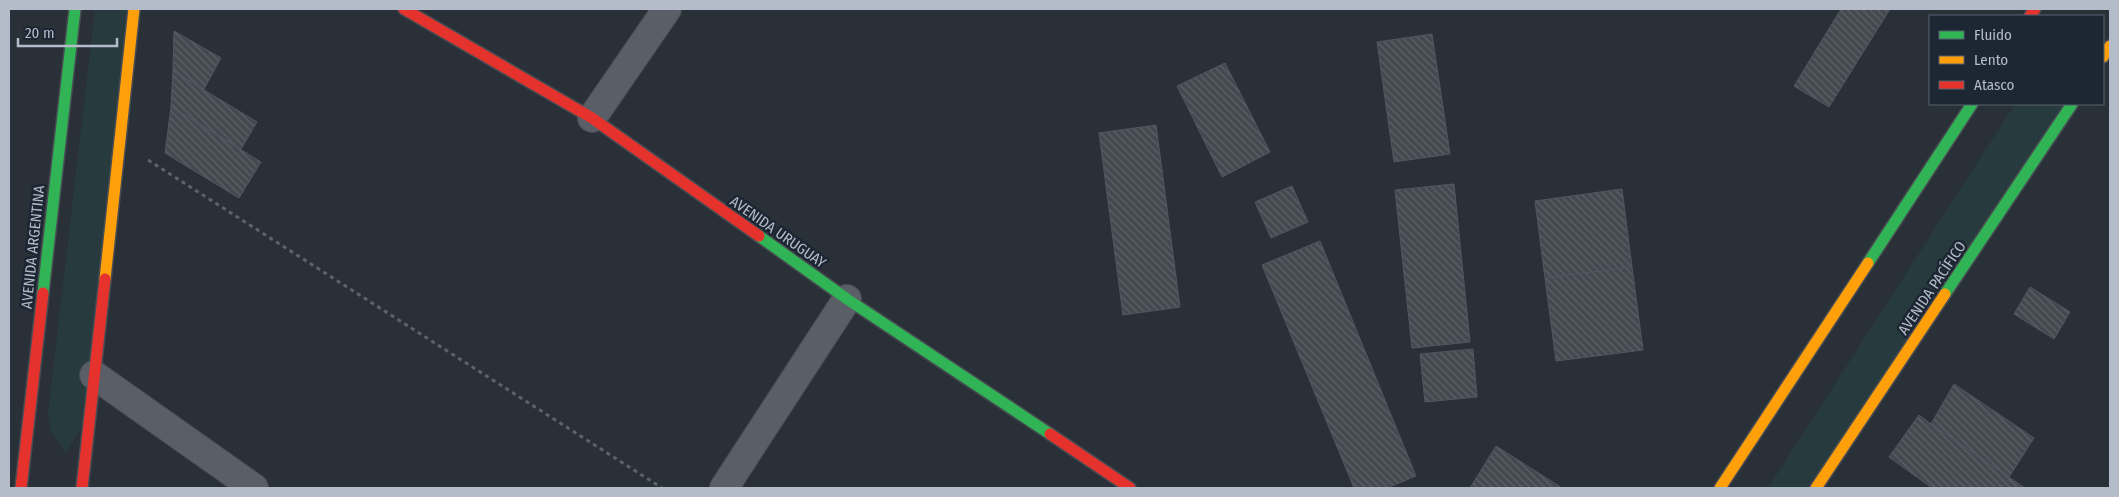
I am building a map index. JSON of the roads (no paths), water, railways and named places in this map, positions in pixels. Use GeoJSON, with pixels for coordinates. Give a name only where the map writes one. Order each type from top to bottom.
{"type":"FeatureCollection","features":[{"type":"Feature","properties":{"kind":"main road","name":"AVENIDA ARGENTINA"},"geometry":{"type":"LineString","coordinates":[[22,488],[75,9]]}},
{"type":"Feature","properties":{"kind":"main road"},"geometry":{"type":"LineString","coordinates":[[82,488],[134,9]]}},
{"type":"Feature","properties":{"kind":"main road","name":"AVENIDA URUGUAY"},"geometry":{"type":"LineString","coordinates":[[404,9],[592,118],[847,299],[1130,488]]}},
{"type":"Feature","properties":{"kind":"main road"},"geometry":{"type":"LineString","coordinates":[[1720,488],[1971,105]]}},
{"type":"Feature","properties":{"kind":"main road","name":"AVENIDA PACÍFICO"},"geometry":{"type":"LineString","coordinates":[[1816,488],[2071,105]]}},
{"type":"Feature","properties":{"kind":"street"},"geometry":{"type":"LineString","coordinates":[[592,118],[667,9]]}},
{"type":"Feature","properties":{"kind":"street"},"geometry":{"type":"LineString","coordinates":[[724,488],[847,299]]}},
{"type":"Feature","properties":{"kind":"street"},"geometry":{"type":"LineString","coordinates":[[94,375],[254,488]]}}]}
